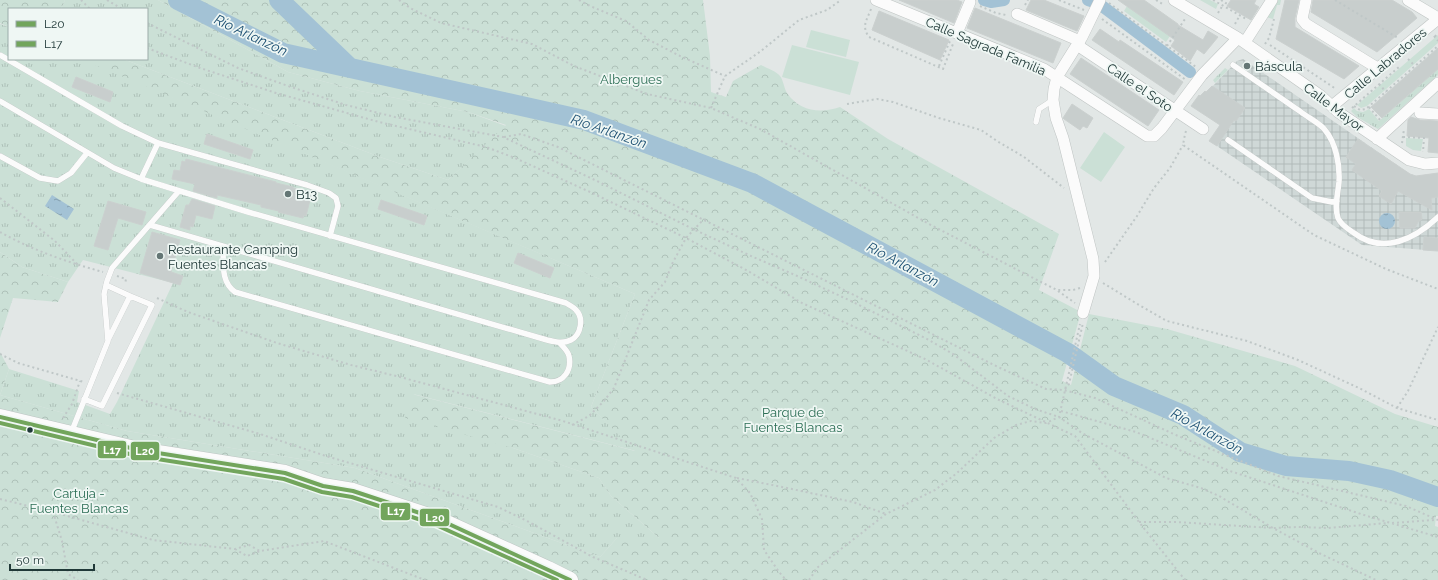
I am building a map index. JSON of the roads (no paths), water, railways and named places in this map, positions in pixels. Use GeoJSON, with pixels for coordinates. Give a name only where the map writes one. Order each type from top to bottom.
{"type":"FeatureCollection","features":[{"type":"Feature","properties":{"kind":"main road"},"geometry":{"type":"LineString","coordinates":[[0,416],[139,450],[285,473],[323,486],[353,491],[438,519],[570,580]]}},
{"type":"Feature","properties":{"kind":"street"},"geometry":{"type":"LineString","coordinates":[[1175,111],[1195,77],[1242,40],[1256,25],[1272,0]]}},
{"type":"Feature","properties":{"kind":"street"},"geometry":{"type":"LineString","coordinates":[[1306,0],[1302,19],[1306,24],[1379,69]]}},
{"type":"Feature","properties":{"kind":"street"},"geometry":{"type":"LineString","coordinates":[[1408,0],[1438,18]]}},
{"type":"Feature","properties":{"kind":"street"},"geometry":{"type":"LineString","coordinates":[[957,34],[970,2]]}},
{"type":"Feature","properties":{"kind":"street","name":"Calle Sagrada Familia"},"geometry":{"type":"LineString","coordinates":[[874,3],[1044,69],[1147,136],[1154,136],[1175,111]]}},
{"type":"Feature","properties":{"kind":"street","name":"Calle Mayor"},"geometry":{"type":"LineString","coordinates":[[1172,4],[1242,40],[1321,96],[1332,106],[1377,139],[1409,160],[1425,164],[1438,163]]}},
{"type":"Feature","properties":{"kind":"street"},"geometry":{"type":"LineString","coordinates":[[1083,311],[1094,276],[1093,259],[1063,138],[1056,118],[1053,100],[1057,77],[1079,43],[1096,7]]}},
{"type":"Feature","properties":{"kind":"street","name":"Calle el Soto"},"geometry":{"type":"LineString","coordinates":[[1017,14],[1079,43],[1203,129]]}},
{"type":"Feature","properties":{"kind":"street","name":"Calle Labradores"},"geometry":{"type":"LineString","coordinates":[[1332,106],[1379,69],[1438,18]]}},
{"type":"Feature","properties":{"kind":"street"},"geometry":{"type":"LineString","coordinates":[[1377,139],[1438,84]]}},
{"type":"Feature","properties":{"kind":"street"},"geometry":{"type":"LineString","coordinates":[[1420,114],[1438,114]]}},
{"type":"Feature","properties":{"kind":"lane"},"geometry":{"type":"LineString","coordinates":[[9,60],[122,126],[158,143],[307,185],[329,193],[336,198],[338,206],[330,236]]}},
{"type":"Feature","properties":{"kind":"lane"},"geometry":{"type":"LineString","coordinates":[[1233,65],[1325,129],[1335,149],[1338,165],[1339,181],[1337,201],[1338,218],[1341,223],[1362,238],[1380,243],[1400,242],[1426,228],[1438,218]]}},
{"type":"Feature","properties":{"kind":"lane"},"geometry":{"type":"LineString","coordinates":[[1036,122],[1039,109],[1053,100]]}},
{"type":"Feature","properties":{"kind":"lane"},"geometry":{"type":"LineString","coordinates":[[0,101],[114,168],[141,179],[330,236],[566,303],[576,310],[581,321],[579,332],[572,340],[560,343],[150,225]]}},
{"type":"Feature","properties":{"kind":"lane"},"geometry":{"type":"LineString","coordinates":[[1228,140],[1312,198],[1332,202],[1337,201]]}},
{"type":"Feature","properties":{"kind":"lane"},"geometry":{"type":"LineString","coordinates":[[141,179],[158,143]]}},
{"type":"Feature","properties":{"kind":"lane"},"geometry":{"type":"LineString","coordinates":[[0,156],[40,178],[58,180],[71,172],[87,153]]}},
{"type":"Feature","properties":{"kind":"lane"},"geometry":{"type":"LineString","coordinates":[[108,341],[104,294],[112,268],[179,191]]}},
{"type":"Feature","properties":{"kind":"lane"},"geometry":{"type":"LineString","coordinates":[[223,246],[224,279],[228,287],[235,292],[550,382],[557,382],[564,378],[569,366],[569,356],[560,343]]}},
{"type":"Feature","properties":{"kind":"lane"},"geometry":{"type":"LineString","coordinates":[[84,399],[102,406],[152,305],[106,285]]}},
{"type":"Feature","properties":{"kind":"lane"},"geometry":{"type":"LineString","coordinates":[[70,434],[108,341],[130,296]]}},
{"type":"Feature","properties":{"kind":"water"},"geometry":{"type":"Polygon","coordinates":[[[52,195],[74,209],[67,220],[45,206],[52,195]]]}},
{"type":"Feature","properties":{"kind":"water"},"geometry":{"type":"Polygon","coordinates":[[[1387,213],[1393,215],[1395,221],[1393,227],[1387,229],[1381,227],[1379,221],[1381,215],[1387,213]]]}},
{"type":"Feature","properties":{"kind":"waterway","name":"Río Arlanzón"},"geometry":{"type":"LineString","coordinates":[[178,0],[283,53],[584,120],[752,183],[1068,353],[1114,386],[1183,415],[1240,452],[1286,466],[1349,471],[1390,480],[1438,497]]}},
{"type":"Feature","properties":{"kind":"waterway","name":"Río Arlanzón"},"geometry":{"type":"LineString","coordinates":[[279,0],[350,68]]}},
{"type":"Feature","properties":{"kind":"waterway"},"geometry":{"type":"LineString","coordinates":[[984,0],[991,2],[1004,0]]}},
{"type":"Feature","properties":{"kind":"waterway"},"geometry":{"type":"LineString","coordinates":[[1088,0],[1094,2]]}},
{"type":"Feature","properties":{"kind":"waterway"},"geometry":{"type":"LineString","coordinates":[[1102,6],[1190,72]]}},
{"type":"Feature","properties":{"kind":"place","name":"Báscula"},"geometry":{"type":"Point","coordinates":[1247,66]}},
{"type":"Feature","properties":{"kind":"place","name":"B13"},"geometry":{"type":"Point","coordinates":[288,194]}},
{"type":"Feature","properties":{"kind":"place","name":"Restaurante Camping Fuentes Blancas"},"geometry":{"type":"Point","coordinates":[160,256]}},
{"type":"Feature","properties":{"kind":"park label","name":"Albergues"},"geometry":{"type":"Point","coordinates":[631,79]}},
{"type":"Feature","properties":{"kind":"park label","name":"Parque de Fuentes Blancas"},"geometry":{"type":"Point","coordinates":[793,420]}},
{"type":"Feature","properties":{"kind":"park label","name":"Cartuja - Fuentes Blancas"},"geometry":{"type":"Point","coordinates":[79,500]}}]}
